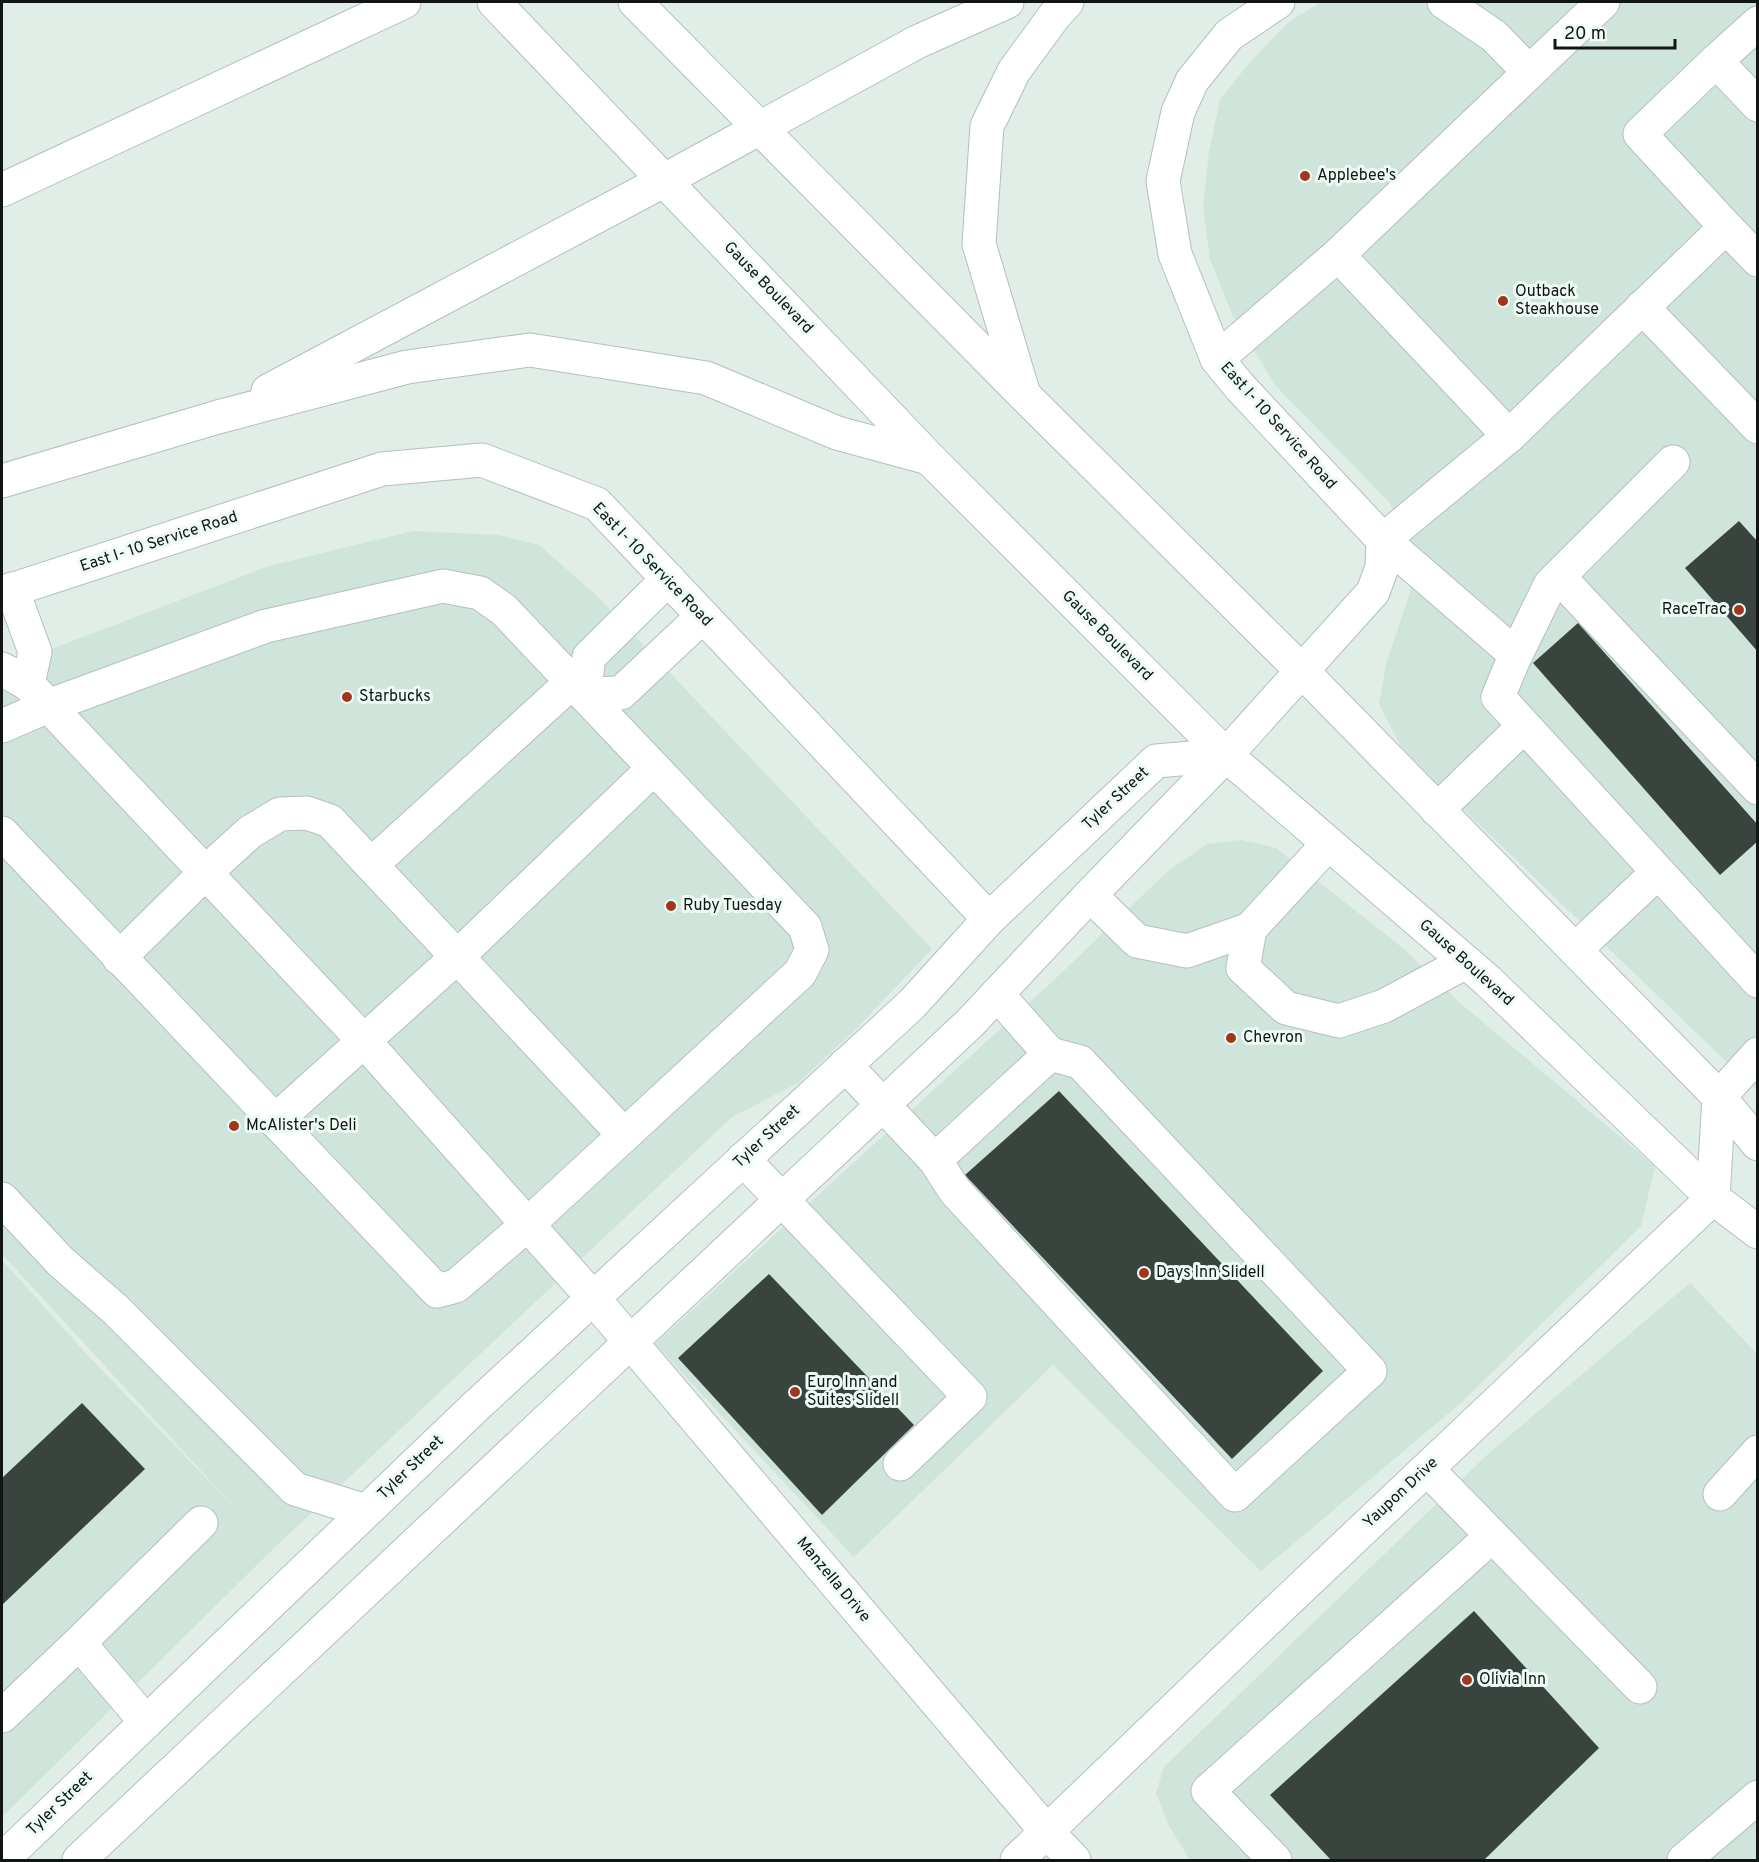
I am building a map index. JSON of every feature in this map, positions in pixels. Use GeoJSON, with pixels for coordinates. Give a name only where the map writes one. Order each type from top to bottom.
{"type":"FeatureCollection","features":[{"type":"Feature","properties":{"kind":"main road"},"geometry":{"type":"LineString","coordinates":[[2,190],[404,2]]}},
{"type":"Feature","properties":{"kind":"main road","name":"Gause Boulevard"},"geometry":{"type":"LineString","coordinates":[[494,2],[929,458],[1226,755],[1488,981],[1713,1198],[1758,1232]]}},
{"type":"Feature","properties":{"kind":"main road"},"geometry":{"type":"LineString","coordinates":[[635,2],[1024,395],[1302,671],[1719,1097],[1758,1144]]}},
{"type":"Feature","properties":{"kind":"main road"},"geometry":{"type":"LineString","coordinates":[[218,417],[665,180],[917,42],[1006,2]]}},
{"type":"Feature","properties":{"kind":"main road"},"geometry":{"type":"LineString","coordinates":[[1024,395],[979,244],[987,126],[1014,71],[1067,2]]}},
{"type":"Feature","properties":{"kind":"main road","name":"East I- 10 Service Road"},"geometry":{"type":"LineString","coordinates":[[1278,2],[1229,35],[1192,81],[1178,112],[1163,181],[1175,255],[1217,359],[1240,387],[1383,540],[1516,655]]}},
{"type":"Feature","properties":{"kind":"main road"},"geometry":{"type":"LineString","coordinates":[[1444,2],[1494,36],[1529,72]]}},
{"type":"Feature","properties":{"kind":"main road"},"geometry":{"type":"LineString","coordinates":[[1217,359],[1338,255],[1603,2]]}},
{"type":"Feature","properties":{"kind":"main road"},"geometry":{"type":"LineString","coordinates":[[1758,23],[1716,60],[1640,134],[1758,260]]}},
{"type":"Feature","properties":{"kind":"main road"},"geometry":{"type":"LineString","coordinates":[[1716,60],[1758,105]]}},
{"type":"Feature","properties":{"kind":"main road"},"geometry":{"type":"LineString","coordinates":[[78,1860],[970,1023],[1226,755],[1373,592],[1382,567],[1383,540],[1509,436],[1726,226]]}},
{"type":"Feature","properties":{"kind":"main road"},"geometry":{"type":"LineString","coordinates":[[1338,255],[1509,436]]}},
{"type":"Feature","properties":{"kind":"main road"},"geometry":{"type":"LineString","coordinates":[[1642,307],[1758,427]]}},
{"type":"Feature","properties":{"kind":"main road"},"geometry":{"type":"LineString","coordinates":[[2,481],[218,417],[407,368],[530,350],[706,378],[837,433],[929,458]]}},
{"type":"Feature","properties":{"kind":"main road","name":"East I- 10 Service Road"},"geometry":{"type":"LineString","coordinates":[[7,591],[382,469],[482,460],[597,504],[989,919]]}},
{"type":"Feature","properties":{"kind":"main road"},"geometry":{"type":"LineString","coordinates":[[1673,462],[1550,585],[1498,698],[1758,981]]}},
{"type":"Feature","properties":{"kind":"main road"},"geometry":{"type":"LineString","coordinates":[[1559,577],[1758,788]]}},
{"type":"Feature","properties":{"kind":"main road"},"geometry":{"type":"LineString","coordinates":[[371,865],[578,688],[589,657],[668,579]]}},
{"type":"Feature","properties":{"kind":"main road"},"geometry":{"type":"LineString","coordinates":[[2,833],[437,1291],[456,1286],[528,1224],[800,973],[813,950],[805,927],[504,610],[480,593],[443,586],[266,626],[26,686]]}},
{"type":"Feature","properties":{"kind":"main road"},"geometry":{"type":"LineString","coordinates":[[2,726],[26,686],[35,652],[7,591]]}},
{"type":"Feature","properties":{"kind":"main road"},"geometry":{"type":"LineString","coordinates":[[578,688],[621,693],[703,616]]}},
{"type":"Feature","properties":{"kind":"main road","name":"Manzella Drive"},"geometry":{"type":"LineString","coordinates":[[26,686],[364,1041],[528,1224],[1047,1832],[1074,1860]]}},
{"type":"Feature","properties":{"kind":"main road"},"geometry":{"type":"LineString","coordinates":[[1437,810],[1524,726]]}},
{"type":"Feature","properties":{"kind":"main road","name":"Tyler Street"},"geometry":{"type":"LineString","coordinates":[[6,1854],[593,1298],[912,1004],[989,919],[1156,761],[1226,755]]}},
{"type":"Feature","properties":{"kind":"main road"},"geometry":{"type":"LineString","coordinates":[[275,1121],[457,957],[654,768]]}},
{"type":"Feature","properties":{"kind":"main road"},"geometry":{"type":"LineString","coordinates":[[119,958],[250,832],[280,814],[308,813],[330,821],[624,1135]]}},
{"type":"Feature","properties":{"kind":"main road"},"geometry":{"type":"LineString","coordinates":[[1090,895],[1137,941],[1187,951],[1250,929],[1328,844]]}},
{"type":"Feature","properties":{"kind":"main road"},"geometry":{"type":"LineString","coordinates":[[1575,950],[1658,872]]}},
{"type":"Feature","properties":{"kind":"main road"},"geometry":{"type":"LineString","coordinates":[[1250,929],[1243,968],[1286,1008],[1339,1021],[1384,1006],[1466,962]]}},
{"type":"Feature","properties":{"kind":"main road"},"geometry":{"type":"LineString","coordinates":[[845,1065],[935,1160],[955,1191],[1235,1495],[1370,1371],[1080,1062],[1050,1054],[996,994]]}},
{"type":"Feature","properties":{"kind":"main road"},"geometry":{"type":"LineString","coordinates":[[935,1160],[1050,1054]]}},
{"type":"Feature","properties":{"kind":"main road"},"geometry":{"type":"LineString","coordinates":[[1713,1198],[1719,1097],[1758,1054]]}},
{"type":"Feature","properties":{"kind":"main road"},"geometry":{"type":"LineString","coordinates":[[743,1159],[970,1397],[900,1464]]}},
{"type":"Feature","properties":{"kind":"main road","name":"Yaupon Drive"},"geometry":{"type":"LineString","coordinates":[[1017,1860],[1713,1198]]}},
{"type":"Feature","properties":{"kind":"main road"},"geometry":{"type":"LineString","coordinates":[[2,1199],[61,1262],[116,1310],[295,1489],[366,1511]]}},
{"type":"Feature","properties":{"kind":"main road"},"geometry":{"type":"LineString","coordinates":[[1720,1494],[1758,1452]]}},
{"type":"Feature","properties":{"kind":"main road"},"geometry":{"type":"LineString","coordinates":[[1427,1468],[1640,1687]]}},
{"type":"Feature","properties":{"kind":"main road"},"geometry":{"type":"LineString","coordinates":[[2,1716],[201,1523]]}},
{"type":"Feature","properties":{"kind":"main road"},"geometry":{"type":"LineString","coordinates":[[1275,1860],[1208,1791],[1492,1536]]}},
{"type":"Feature","properties":{"kind":"main road"},"geometry":{"type":"LineString","coordinates":[[79,1643],[146,1722]]}},
{"type":"Feature","properties":{"kind":"main road"},"geometry":{"type":"LineString","coordinates":[[1684,1860],[1758,1797]]}},
{"type":"Feature","properties":{"kind":"shaded area"},"geometry":{"type":"Polygon","coordinates":[[[1321,2],[1757,2],[1757,1091],[1434,781],[1401,746],[1379,704],[1386,664],[1408,599],[1418,552],[1388,501],[1276,386],[1233,316],[1210,259],[1203,206],[1209,151],[1220,100],[1250,62],[1289,22],[1321,2]]]}},
{"type":"Feature","properties":{"kind":"shaded area"},"geometry":{"type":"Polygon","coordinates":[[[413,531],[499,535],[539,545],[595,594],[932,949],[852,1033],[798,1083],[732,1117],[273,1549],[2,1817],[2,1260],[92,1360],[241,1514],[2,1254],[2,668],[269,566],[413,531]]]}},
{"type":"Feature","properties":{"kind":"shaded area"},"geometry":{"type":"Polygon","coordinates":[[[1241,840],[1276,848],[1404,949],[1461,1004],[1655,1166],[1641,1226],[1462,1402],[1261,1571],[1053,1365],[854,1557],[655,1344],[1054,980],[1167,872],[1207,844],[1241,840]]]}},
{"type":"Feature","properties":{"kind":"shaded area"},"geometry":{"type":"Polygon","coordinates":[[[1690,1283],[1757,1354],[1757,1860],[1190,1860],[1168,1824],[1156,1793],[1164,1767],[1488,1454],[1690,1283]]]}},
{"type":"Feature","properties":{"kind":"building","name":"RaceTrac"},"geometry":{"type":"Polygon","coordinates":[[[1739,521],[1758,542],[1758,652],[1685,568],[1739,521]]]}},
{"type":"Feature","properties":{"kind":"building"},"geometry":{"type":"Polygon","coordinates":[[[1578,623],[1758,825],[1758,841],[1720,875],[1533,663],[1578,623]]]}},
{"type":"Feature","properties":{"kind":"building","name":"Days Inn Slidell"},"geometry":{"type":"Polygon","coordinates":[[[1059,1091],[1323,1371],[1232,1459],[965,1175],[1059,1091]]]}},
{"type":"Feature","properties":{"kind":"building","name":"Euro Inn and Suites Slidell"},"geometry":{"type":"Polygon","coordinates":[[[769,1274],[914,1425],[822,1515],[678,1358],[769,1274]]]}},
{"type":"Feature","properties":{"kind":"building"},"geometry":{"type":"Polygon","coordinates":[[[82,1403],[145,1469],[2,1605],[2,1478],[82,1403]]]}},
{"type":"Feature","properties":{"kind":"building","name":"Olivia Inn"},"geometry":{"type":"Polygon","coordinates":[[[1474,1611],[1599,1748],[1484,1860],[1331,1860],[1270,1795],[1474,1611]]]}},
{"type":"Feature","properties":{"kind":"place","name":"Applebee's"},"geometry":{"type":"Point","coordinates":[1305,176]}},
{"type":"Feature","properties":{"kind":"place","name":"Outback Steakhouse"},"geometry":{"type":"Point","coordinates":[1503,301]}},
{"type":"Feature","properties":{"kind":"place","name":"RaceTrac"},"geometry":{"type":"Point","coordinates":[1739,610]}},
{"type":"Feature","properties":{"kind":"place","name":"Starbucks"},"geometry":{"type":"Point","coordinates":[347,697]}},
{"type":"Feature","properties":{"kind":"place","name":"Ruby Tuesday"},"geometry":{"type":"Point","coordinates":[671,906]}},
{"type":"Feature","properties":{"kind":"place","name":"Chevron"},"geometry":{"type":"Point","coordinates":[1231,1038]}},
{"type":"Feature","properties":{"kind":"place","name":"McAlister's Deli"},"geometry":{"type":"Point","coordinates":[234,1126]}},
{"type":"Feature","properties":{"kind":"place","name":"Days Inn Slidell"},"geometry":{"type":"Point","coordinates":[1144,1273]}},
{"type":"Feature","properties":{"kind":"place","name":"Euro Inn and Suites Slidell"},"geometry":{"type":"Point","coordinates":[795,1392]}},
{"type":"Feature","properties":{"kind":"place","name":"Olivia Inn"},"geometry":{"type":"Point","coordinates":[1467,1680]}}]}
